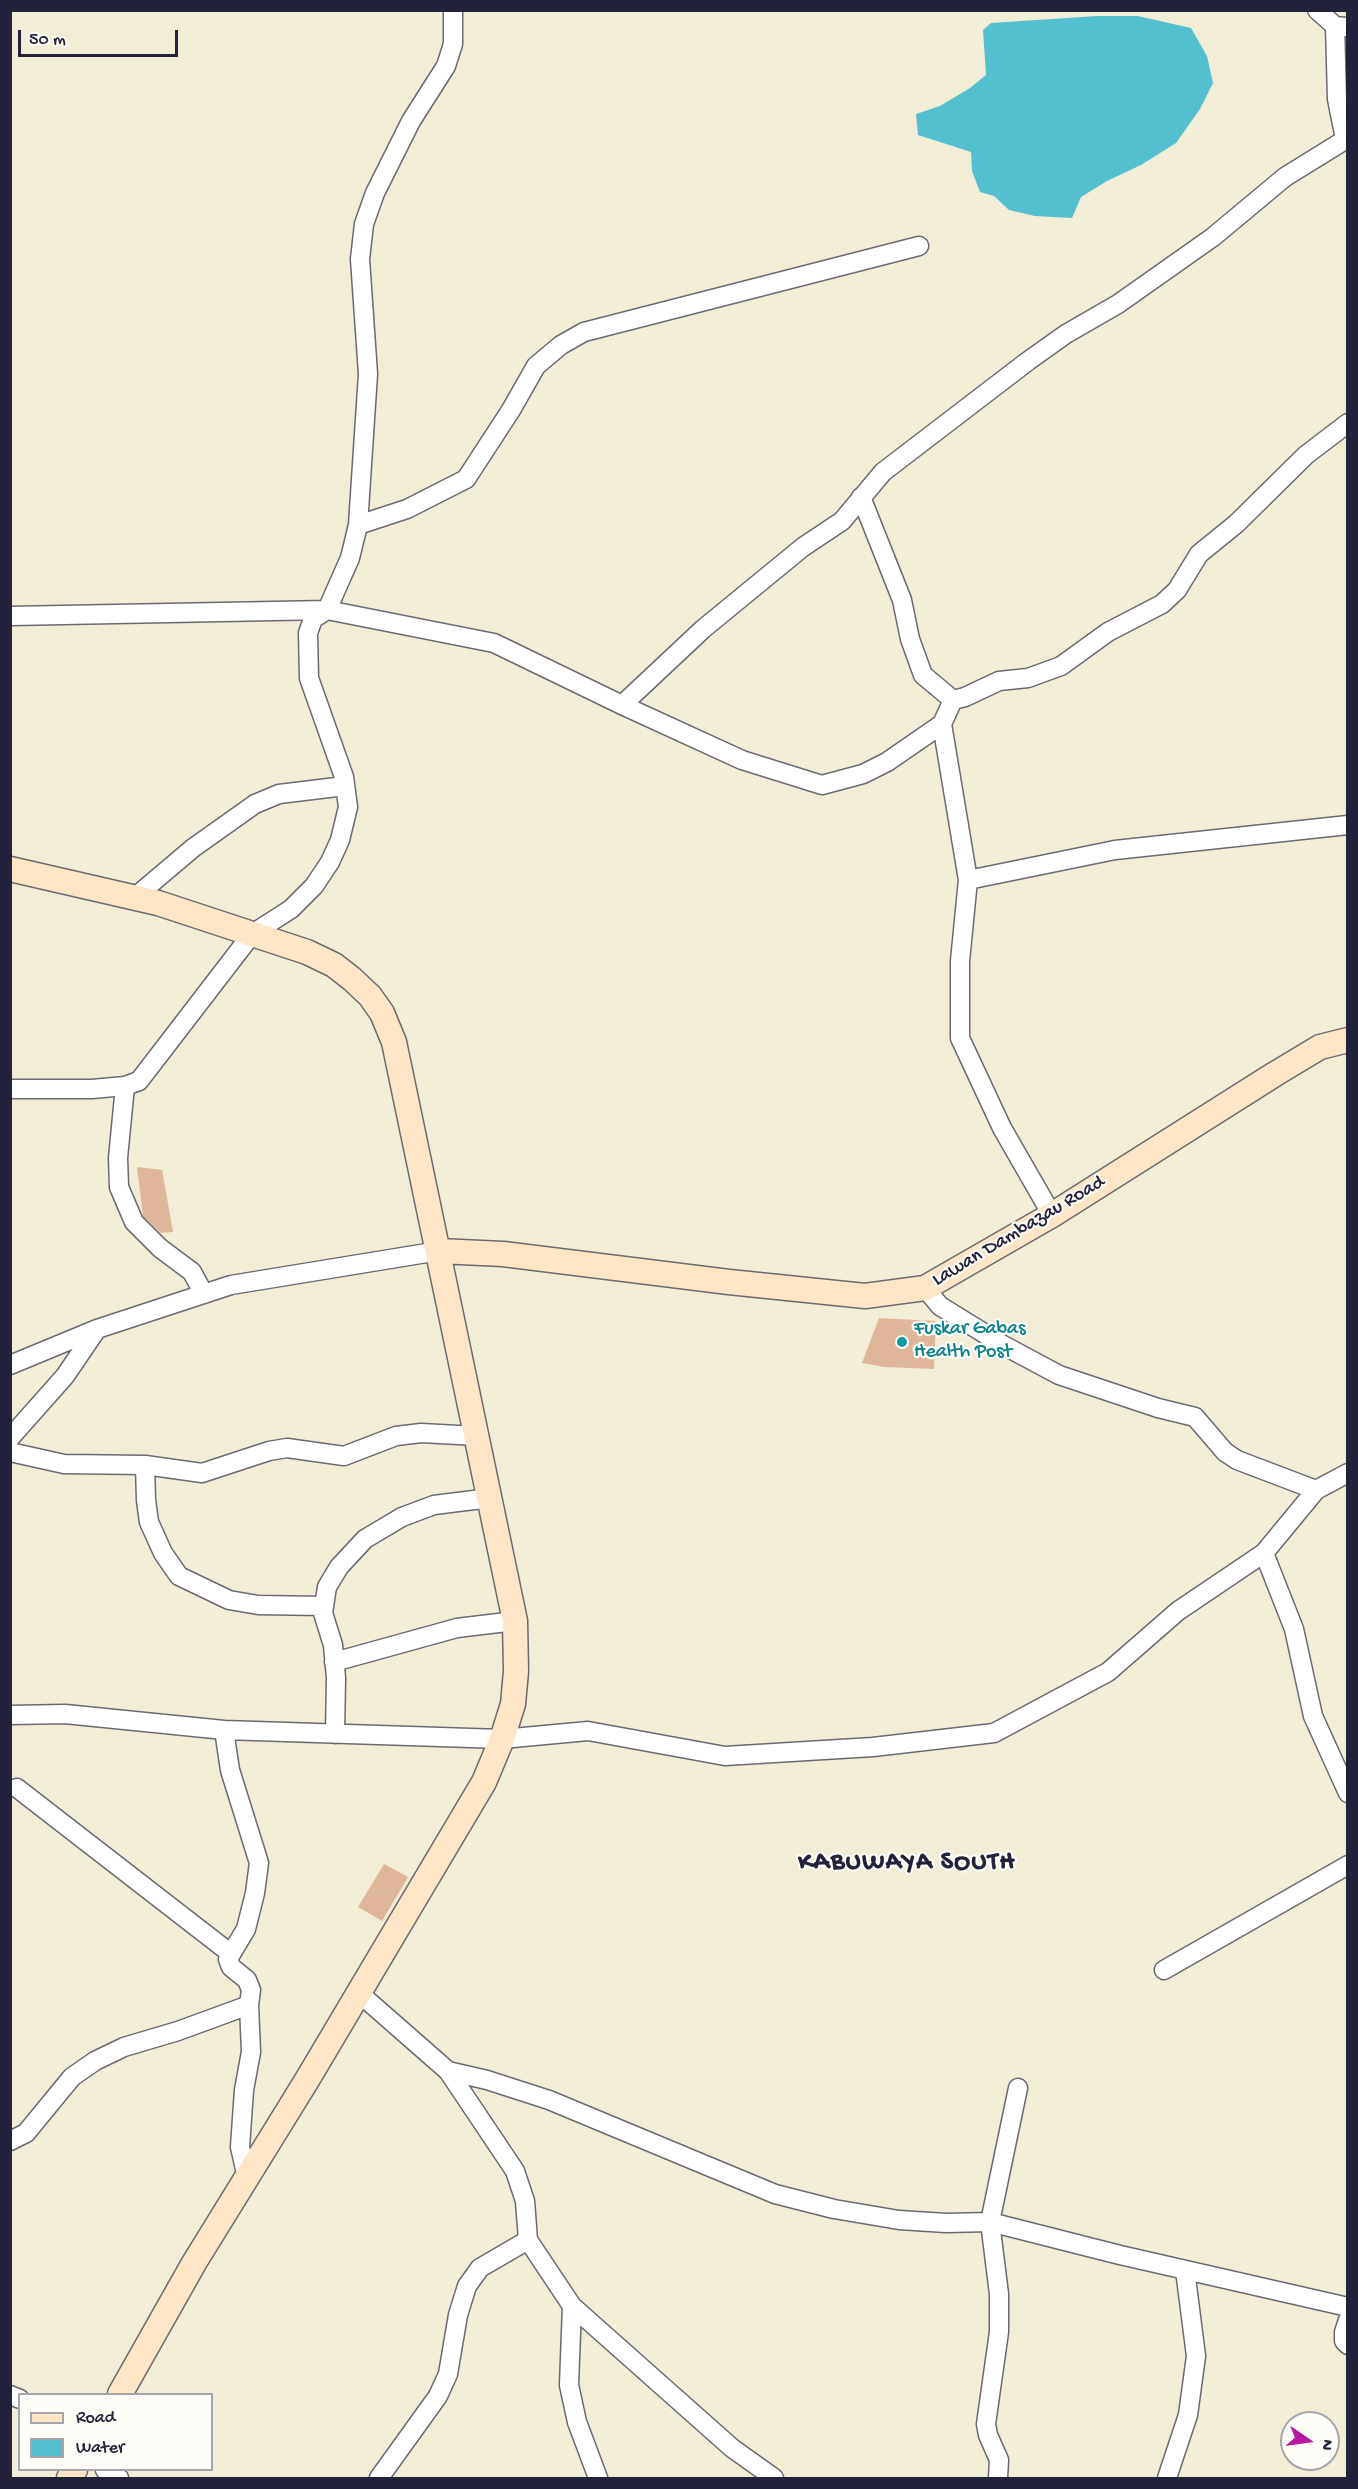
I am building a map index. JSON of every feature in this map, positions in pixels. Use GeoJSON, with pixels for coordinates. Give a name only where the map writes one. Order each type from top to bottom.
{"type":"FeatureCollection","features":[{"type":"Feature","properties":{"kind":"main road"},"geometry":{"type":"LineString","coordinates":[[10,869],[134,898],[307,952],[334,966],[370,996],[382,1013],[394,1042],[515,1621],[513,1704],[502,1739],[484,1782],[194,2264],[121,2393]]}},
{"type":"Feature","properties":{"kind":"main road","name":"Lawan Dambazau Road"},"geometry":{"type":"LineString","coordinates":[[439,1251],[503,1254],[865,1296],[925,1288],[1052,1215],[1320,1047],[1347,1040]]}},
{"type":"Feature","properties":{"kind":"street"},"geometry":{"type":"LineString","coordinates":[[10,1089],[92,1089],[124,1086],[139,1081],[252,934],[291,909],[314,886],[330,862],[340,840],[348,807],[344,777],[309,678],[308,633],[313,619],[327,610],[350,558],[358,525],[368,374],[360,260],[364,224],[375,193],[411,121],[446,66],[453,44],[453,10]]}},
{"type":"Feature","properties":{"kind":"street"},"geometry":{"type":"LineString","coordinates":[[622,705],[702,629],[803,547],[842,521],[883,472],[1028,361],[1066,334],[1118,304],[1213,237],[1285,177],[1346,139],[1337,99],[1341,27],[1317,10]]}},
{"type":"Feature","properties":{"kind":"street"},"geometry":{"type":"LineString","coordinates":[[358,525],[407,509],[466,479],[484,454],[537,366],[561,345],[584,332],[919,246]]}},
{"type":"Feature","properties":{"kind":"street"},"geometry":{"type":"LineString","coordinates":[[953,700],[999,681],[1028,678],[1061,666],[1108,632],[1162,604],[1177,590],[1199,554],[1236,524],[1306,455],[1347,423]]}},
{"type":"Feature","properties":{"kind":"street"},"geometry":{"type":"LineString","coordinates":[[861,496],[902,600],[910,639],[923,675],[953,700]]}},
{"type":"Feature","properties":{"kind":"street"},"geometry":{"type":"LineString","coordinates":[[10,616],[327,610],[494,643],[742,760],[822,785],[871,770],[887,762],[942,724],[953,700]]}},
{"type":"Feature","properties":{"kind":"street"},"geometry":{"type":"LineString","coordinates":[[942,724],[968,880],[960,961],[960,1038],[1002,1128],[1052,1215]]}},
{"type":"Feature","properties":{"kind":"street"},"geometry":{"type":"LineString","coordinates":[[134,898],[193,848],[255,804],[279,794],[345,786]]}},
{"type":"Feature","properties":{"kind":"street"},"geometry":{"type":"LineString","coordinates":[[968,880],[1115,850],[1347,825]]}},
{"type":"Feature","properties":{"kind":"street"},"geometry":{"type":"LineString","coordinates":[[124,1086],[118,1158],[119,1187],[134,1222],[160,1248],[192,1272],[204,1294]]}},
{"type":"Feature","properties":{"kind":"street"},"geometry":{"type":"LineString","coordinates":[[10,1365],[97,1329],[231,1285],[439,1251]]}},
{"type":"Feature","properties":{"kind":"street"},"geometry":{"type":"LineString","coordinates":[[925,1288],[940,1306],[1003,1345],[1059,1375],[1158,1408],[1195,1417],[1225,1452],[1237,1460],[1316,1490]]}},
{"type":"Feature","properties":{"kind":"street"},"geometry":{"type":"LineString","coordinates":[[10,1438],[65,1376],[97,1329]]}},
{"type":"Feature","properties":{"kind":"street"},"geometry":{"type":"LineString","coordinates":[[10,1452],[64,1464],[145,1465],[202,1473],[269,1450],[287,1448],[344,1456],[396,1436],[413,1434],[477,1436]]}},
{"type":"Feature","properties":{"kind":"street"},"geometry":{"type":"LineString","coordinates":[[145,1465],[149,1522],[162,1552],[179,1576],[229,1600],[258,1605],[324,1606]]}},
{"type":"Feature","properties":{"kind":"street"},"geometry":{"type":"LineString","coordinates":[[10,1715],[76,1714],[225,1730],[502,1739],[588,1731],[725,1756],[873,1747],[994,1733],[1108,1672],[1178,1611],[1264,1553],[1316,1490],[1347,1473]]}},
{"type":"Feature","properties":{"kind":"street"},"geometry":{"type":"LineString","coordinates":[[335,1734],[333,1644],[323,1612],[327,1587],[339,1567],[365,1539],[402,1517],[434,1505],[490,1498]]}},
{"type":"Feature","properties":{"kind":"street"},"geometry":{"type":"LineString","coordinates":[[1264,1553],[1294,1629],[1313,1716],[1347,1793]]}},
{"type":"Feature","properties":{"kind":"street"},"geometry":{"type":"LineString","coordinates":[[334,1662],[457,1628],[515,1621]]}},
{"type":"Feature","properties":{"kind":"street"},"geometry":{"type":"LineString","coordinates":[[225,1730],[230,1770],[259,1863],[255,1893],[246,1929],[230,1953],[228,1964],[250,1984],[251,2052],[244,2090],[240,2147],[247,2178]]}},
{"type":"Feature","properties":{"kind":"street"},"geometry":{"type":"LineString","coordinates":[[16,1788],[230,1953]]}},
{"type":"Feature","properties":{"kind":"street"},"geometry":{"type":"LineString","coordinates":[[1164,1970],[1347,1866]]}},
{"type":"Feature","properties":{"kind":"street"},"geometry":{"type":"LineString","coordinates":[[359,1993],[448,2071],[515,2171],[525,2201],[528,2240],[572,2306],[732,2448],[774,2478]]}},
{"type":"Feature","properties":{"kind":"street"},"geometry":{"type":"LineString","coordinates":[[10,2141],[26,2133],[72,2077],[95,2061],[124,2047],[178,2031],[249,2005]]}},
{"type":"Feature","properties":{"kind":"street"},"geometry":{"type":"LineString","coordinates":[[448,2071],[487,2080],[549,2100],[775,2194],[834,2209],[899,2220],[946,2223],[990,2222],[1347,2307]]}},
{"type":"Feature","properties":{"kind":"street"},"geometry":{"type":"LineString","coordinates":[[998,2478],[999,2460],[988,2435],[986,2424],[999,2332],[999,2294],[990,2222],[1018,2088]]}},
{"type":"Feature","properties":{"kind":"street"},"geometry":{"type":"LineString","coordinates":[[379,2478],[438,2396],[448,2374],[458,2315],[467,2286],[480,2268],[528,2240]]}},
{"type":"Feature","properties":{"kind":"street"},"geometry":{"type":"LineString","coordinates":[[1167,2478],[1188,2415],[1196,2356],[1185,2270]]}},
{"type":"Feature","properties":{"kind":"street"},"geometry":{"type":"LineString","coordinates":[[572,2306],[569,2385],[577,2422],[598,2478]]}},
{"type":"Feature","properties":{"kind":"street"},"geometry":{"type":"LineString","coordinates":[[1347,2320],[1344,2332],[1344,2341],[1347,2345]]}},
{"type":"Feature","properties":{"kind":"water"},"geometry":{"type":"Polygon","coordinates":[[[1097,16],[1138,16],[1191,28],[1207,56],[1213,83],[1200,109],[1176,143],[1141,165],[1107,181],[1081,197],[1072,218],[1035,216],[1009,210],[994,196],[980,192],[972,171],[971,152],[918,135],[916,114],[940,106],[970,88],[986,75],[983,30],[991,23],[1097,16]]]}},
{"type":"Feature","properties":{"kind":"building"},"geometry":{"type":"Polygon","coordinates":[[[137,1167],[162,1170],[173,1232],[161,1233],[143,1216],[137,1167]]]}},
{"type":"Feature","properties":{"kind":"building","name":"Fuskar Gabas Health Post"},"geometry":{"type":"Polygon","coordinates":[[[879,1318],[936,1321],[934,1369],[885,1367],[862,1363],[879,1318]]]}},
{"type":"Feature","properties":{"kind":"building"},"geometry":{"type":"Polygon","coordinates":[[[384,1864],[408,1877],[382,1921],[358,1907],[384,1864]]]}},
{"type":"Feature","properties":{"kind":"place","name":"Fuskar Gabas Health Post"},"geometry":{"type":"Point","coordinates":[902,1342]}},
{"type":"Feature","properties":{"kind":"district","name":"KABUWAYA SOUTH"},"geometry":{"type":"Point","coordinates":[907,1864]}}]}
